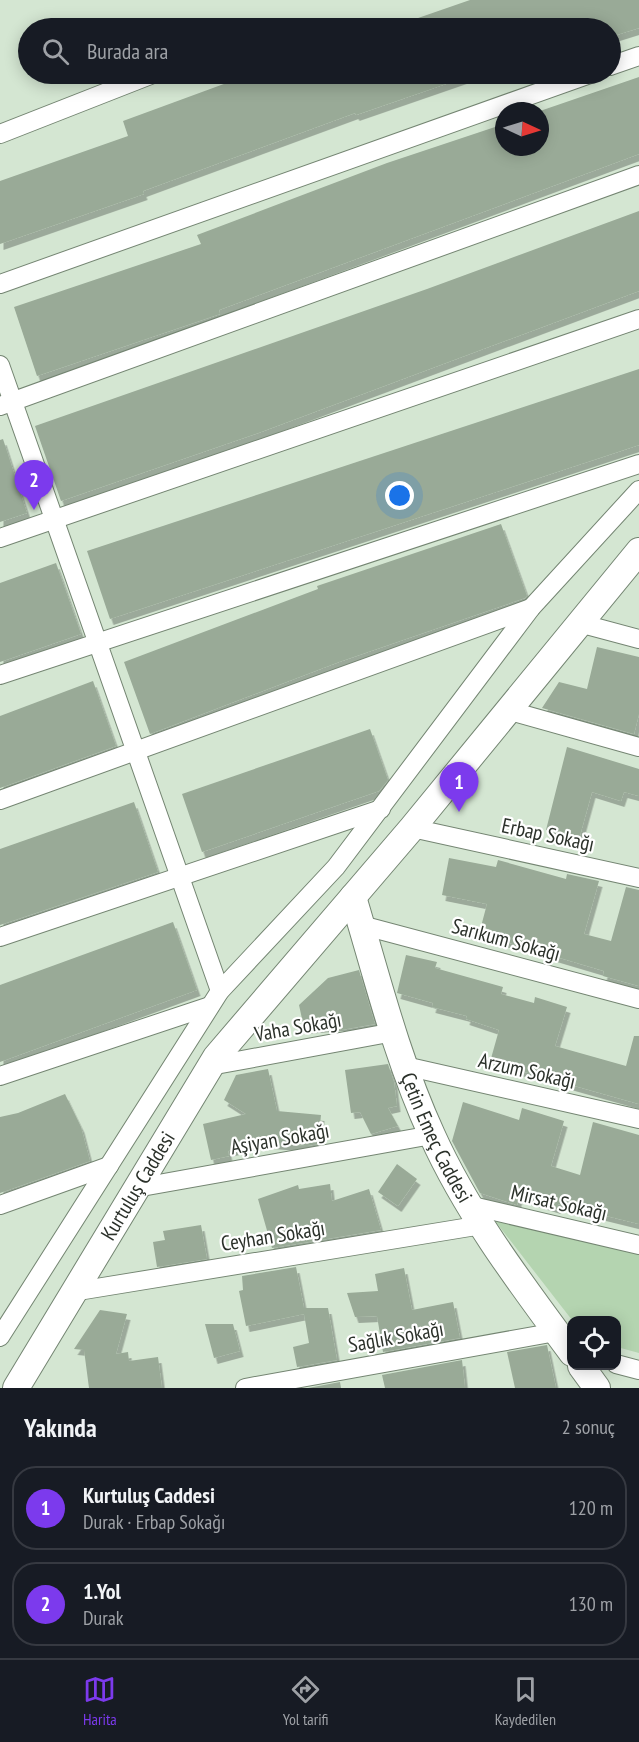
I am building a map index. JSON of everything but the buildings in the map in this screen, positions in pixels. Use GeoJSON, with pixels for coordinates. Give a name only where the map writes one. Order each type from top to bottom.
{"type":"FeatureCollection","features":[{"type":"Feature","properties":{"kind":"main road","name":"Kurtuluş Caddesi"},"geometry":{"type":"LineString","coordinates":[[16,1388],[210,1066],[412,828],[639,551]]}},
{"type":"Feature","properties":{"kind":"main road","name":"Çetin Emeç Caddesi"},"geometry":{"type":"LineString","coordinates":[[353,897],[405,1066],[432,1135],[475,1215],[567,1347]]}},
{"type":"Feature","properties":{"kind":"main road","name":"Çetin Emeç Caddesi"},"geometry":{"type":"LineString","coordinates":[[584,1370],[597,1388]]}},
{"type":"Feature","properties":{"kind":"street"},"geometry":{"type":"LineString","coordinates":[[621,62],[639,56]]}},
{"type":"Feature","properties":{"kind":"street"},"geometry":{"type":"LineString","coordinates":[[0,134],[128,84]]}},
{"type":"Feature","properties":{"kind":"street"},"geometry":{"type":"LineString","coordinates":[[0,284],[562,84]]}},
{"type":"Feature","properties":{"kind":"street"},"geometry":{"type":"LineString","coordinates":[[6,404],[639,175]]}},
{"type":"Feature","properties":{"kind":"street"},"geometry":{"type":"LineString","coordinates":[[0,538],[639,319]]}},
{"type":"Feature","properties":{"kind":"street"},"geometry":{"type":"LineString","coordinates":[[0,365],[6,404],[54,518],[179,875],[215,998]]}},
{"type":"Feature","properties":{"kind":"street"},"geometry":{"type":"LineString","coordinates":[[0,675],[97,641],[639,464]]}},
{"type":"Feature","properties":{"kind":"street"},"geometry":{"type":"LineString","coordinates":[[0,1337],[215,998],[336,867],[531,608],[639,490]]}},
{"type":"Feature","properties":{"kind":"street"},"geometry":{"type":"LineString","coordinates":[[0,800],[531,608]]}},
{"type":"Feature","properties":{"kind":"street"},"geometry":{"type":"LineString","coordinates":[[579,623],[639,639]]}},
{"type":"Feature","properties":{"kind":"street"},"geometry":{"type":"LineString","coordinates":[[507,710],[639,747]]}},
{"type":"Feature","properties":{"kind":"street"},"geometry":{"type":"LineString","coordinates":[[0,937],[381,809]]}},
{"type":"Feature","properties":{"kind":"street","name":"Erbap Sokağı"},"geometry":{"type":"LineString","coordinates":[[412,828],[639,878]]}},
{"type":"Feature","properties":{"kind":"street","name":"Sarıkum Sokağı"},"geometry":{"type":"LineString","coordinates":[[361,925],[639,999]]}},
{"type":"Feature","properties":{"kind":"street"},"geometry":{"type":"LineString","coordinates":[[0,1076],[215,998]]}},
{"type":"Feature","properties":{"kind":"street","name":"Vaha Sokağı"},"geometry":{"type":"LineString","coordinates":[[210,1066],[394,1032]]}},
{"type":"Feature","properties":{"kind":"street","name":"Arzum Sokağı"},"geometry":{"type":"LineString","coordinates":[[405,1066],[639,1119]]}},
{"type":"Feature","properties":{"kind":"street","name":"Aşiyan Sokağı"},"geometry":{"type":"LineString","coordinates":[[136,1188],[432,1135]]}},
{"type":"Feature","properties":{"kind":"street"},"geometry":{"type":"LineString","coordinates":[[0,1205],[109,1166]]}},
{"type":"Feature","properties":{"kind":"street","name":"Mirsat Sokağı"},"geometry":{"type":"LineString","coordinates":[[475,1215],[639,1245]]}},
{"type":"Feature","properties":{"kind":"street","name":"Ceyhan Sokağı"},"geometry":{"type":"LineString","coordinates":[[72,1292],[475,1215]]}},
{"type":"Feature","properties":{"kind":"street","name":"Sağlık Sokağı"},"geometry":{"type":"LineString","coordinates":[[245,1388],[567,1351]]}},
{"type":"Feature","properties":{"kind":"street"},"geometry":{"type":"LineString","coordinates":[[621,1365],[639,1370]]}},
{"type":"Feature","properties":{"kind":"green space"},"geometry":{"type":"Polygon","coordinates":[[[492,1217],[639,1251],[639,1353],[621,1348],[621,1316],[569,1316],[492,1217]]]}},
{"type":"Feature","properties":{"kind":"place","name":"1.Yol"},"geometry":{"type":"Point","coordinates":[34,510]}},
{"type":"Feature","properties":{"kind":"place","name":"Kurtuluş Caddesi"},"geometry":{"type":"Point","coordinates":[459,812]}}]}
